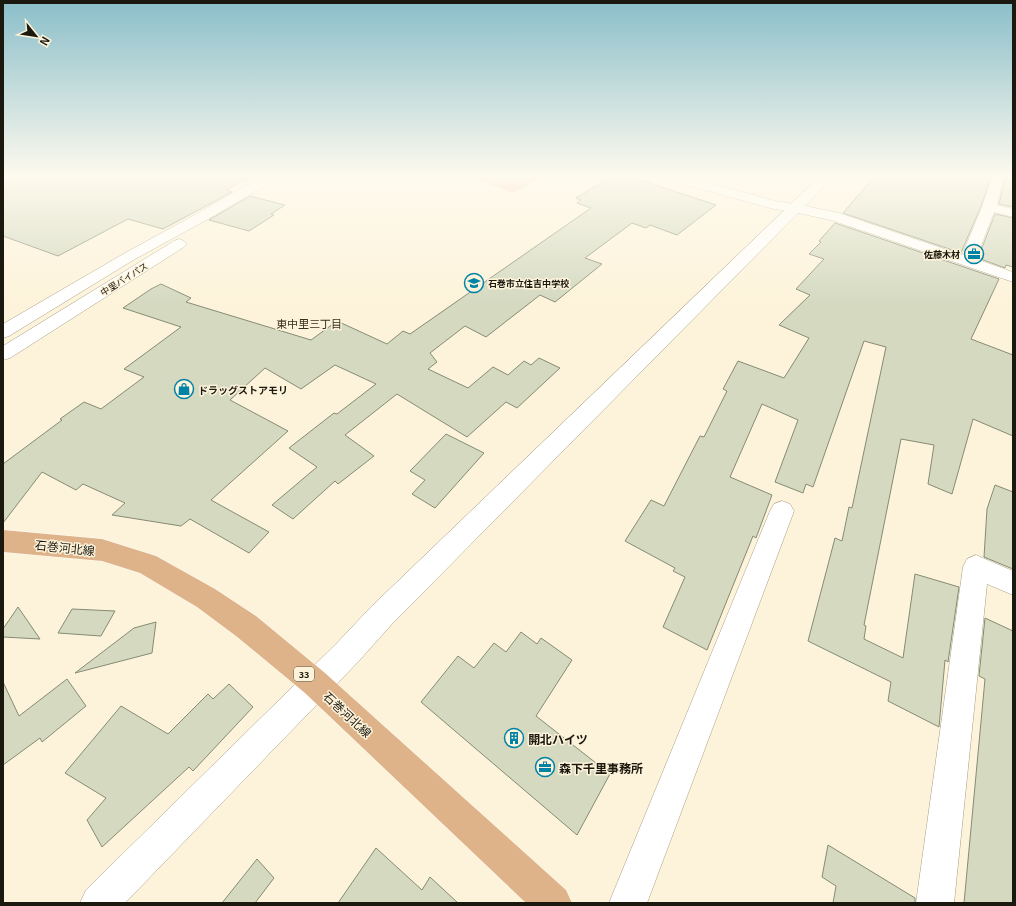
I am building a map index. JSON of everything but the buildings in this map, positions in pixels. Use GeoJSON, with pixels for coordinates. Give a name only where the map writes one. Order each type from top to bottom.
{"type":"FeatureCollection","features":[{"type":"Feature","properties":{"kind":"main road","name":"石巻河北線"},"geometry":{"type":"LineString","coordinates":[[3,541],[102,550],[147,564],[206,598],[246,626],[315,684],[553,903]]}},
{"type":"Feature","properties":{"kind":"street","name":"中里バイパス"},"geometry":{"type":"LineString","coordinates":[[3,332],[130,256],[195,219]]}},
{"type":"Feature","properties":{"kind":"street","name":"中里バイパス"},"geometry":{"type":"LineString","coordinates":[[3,354],[148,264],[217,219]]}},
{"type":"Feature","properties":{"kind":"street"},"geometry":{"type":"LineString","coordinates":[[99,903],[511,487],[784,219]]}},
{"type":"Feature","properties":{"kind":"street"},"geometry":{"type":"LineString","coordinates":[[843,219],[1013,277]]}},
{"type":"Feature","properties":{"kind":"street"},"geometry":{"type":"LineString","coordinates":[[967,262],[984,219]]}},
{"type":"Feature","properties":{"kind":"street"},"geometry":{"type":"LineString","coordinates":[[628,903],[782,512]]}},
{"type":"Feature","properties":{"kind":"street"},"geometry":{"type":"LineString","coordinates":[[935,903],[976,567],[1013,583]]}},
{"type":"Feature","properties":{"kind":"place","name":"佐藤木材"},"geometry":{"type":"Point","coordinates":[974,254]}},
{"type":"Feature","properties":{"kind":"place","name":"石巻市立住吉中学校"},"geometry":{"type":"Point","coordinates":[474,283]}},
{"type":"Feature","properties":{"kind":"place","name":"ドラッグストアモリ"},"geometry":{"type":"Point","coordinates":[184,389]}},
{"type":"Feature","properties":{"kind":"place","name":"開北ハイツ"},"geometry":{"type":"Point","coordinates":[514,738]}},
{"type":"Feature","properties":{"kind":"place","name":"森下千里事務所"},"geometry":{"type":"Point","coordinates":[545,767]}},
{"type":"Feature","properties":{"kind":"district","name":"東中里三丁目"},"geometry":{"type":"Point","coordinates":[309,323]}}]}
